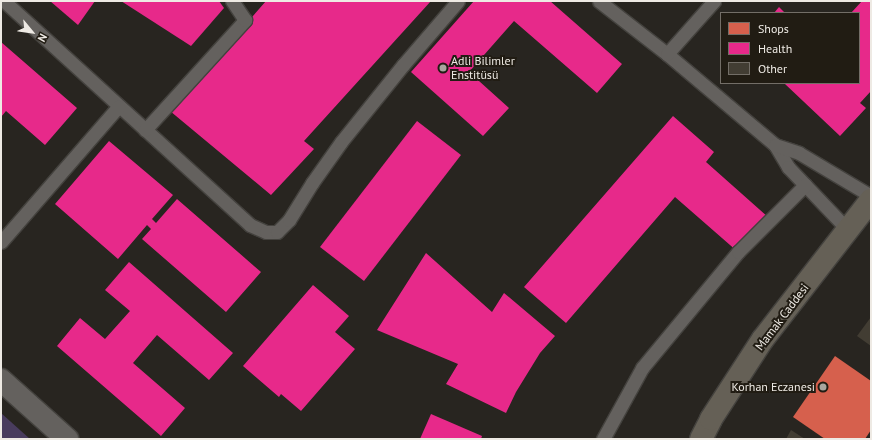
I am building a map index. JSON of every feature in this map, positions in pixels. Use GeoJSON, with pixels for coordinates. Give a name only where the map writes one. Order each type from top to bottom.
{"type":"FeatureCollection","features":[{"type":"Feature","properties":{"kind":"main road","name":"Mamak Caddesi"},"geometry":{"type":"LineString","coordinates":[[701,439],[710,418],[763,340],[871,200]]}},
{"type":"Feature","properties":{"kind":"street"},"geometry":{"type":"LineString","coordinates":[[1,380],[67,439]]}},
{"type":"Feature","properties":{"kind":"lane"},"geometry":{"type":"LineString","coordinates":[[4,1],[118,107],[250,225],[266,232],[277,232],[289,220],[341,142],[402,65],[458,1]]}},
{"type":"Feature","properties":{"kind":"lane"},"geometry":{"type":"LineString","coordinates":[[145,130],[245,20],[232,1]]}},
{"type":"Feature","properties":{"kind":"lane"},"geometry":{"type":"LineString","coordinates":[[599,1],[667,54],[775,145],[788,167],[848,230]]}},
{"type":"Feature","properties":{"kind":"lane"},"geometry":{"type":"LineString","coordinates":[[667,54],[714,1]]}},
{"type":"Feature","properties":{"kind":"lane"},"geometry":{"type":"LineString","coordinates":[[1,242],[118,107]]}},
{"type":"Feature","properties":{"kind":"lane"},"geometry":{"type":"LineString","coordinates":[[775,145],[799,153],[871,196]]}},
{"type":"Feature","properties":{"kind":"lane"},"geometry":{"type":"LineString","coordinates":[[603,439],[642,368],[738,252],[805,185]]}},
{"type":"Feature","properties":{"kind":"shaded area"},"geometry":{"type":"Polygon","coordinates":[[[1,413],[30,439],[1,439],[1,413]]]}},
{"type":"Feature","properties":{"kind":"building: Shops"},"geometry":{"type":"Polygon","coordinates":[[[835,356],[871,381],[871,430],[865,439],[825,439],[793,417],[835,356]]]}},
{"type":"Feature","properties":{"kind":"building: Health"},"geometry":{"type":"Polygon","coordinates":[[[50,1],[95,1],[78,25],[50,1]]]}},
{"type":"Feature","properties":{"kind":"building: Health"},"geometry":{"type":"Polygon","coordinates":[[[121,1],[219,1],[224,8],[191,46],[121,1]]]}},
{"type":"Feature","properties":{"kind":"building: Health"},"geometry":{"type":"Polygon","coordinates":[[[266,1],[431,1],[304,141],[314,149],[271,195],[170,111],[266,1]]]}},
{"type":"Feature","properties":{"kind":"building: Health","name":"Adli Bilimler Enstitüsü"},"geometry":{"type":"Polygon","coordinates":[[[474,1],[550,1],[622,64],[597,93],[514,21],[469,72],[509,108],[483,136],[411,72],[474,1]]]}},
{"type":"Feature","properties":{"kind":"building: Health"},"geometry":{"type":"Polygon","coordinates":[[[862,1],[871,1],[871,91],[860,103],[866,108],[840,136],[785,84],[860,84],[860,12],[852,12],[862,1]]]}},
{"type":"Feature","properties":{"kind":"building: Health"},"geometry":{"type":"Polygon","coordinates":[[[779,7],[784,12],[775,12],[779,7]]]}},
{"type":"Feature","properties":{"kind":"building: Health"},"geometry":{"type":"Polygon","coordinates":[[[1,42],[77,108],[45,145],[6,111],[1,117],[1,42]]]}},
{"type":"Feature","properties":{"kind":"building: Health"},"geometry":{"type":"Polygon","coordinates":[[[673,116],[714,152],[706,162],[768,217],[738,252],[675,197],[566,323],[524,287],[673,116]]]}},
{"type":"Feature","properties":{"kind":"building: Health"},"geometry":{"type":"Polygon","coordinates":[[[417,121],[461,155],[364,281],[320,247],[417,121]]]}},
{"type":"Feature","properties":{"kind":"building: Health"},"geometry":{"type":"Polygon","coordinates":[[[109,141],[173,195],[152,219],[156,223],[177,199],[261,272],[226,312],[142,239],[151,229],[147,225],[118,259],[55,204],[109,141]]]}},
{"type":"Feature","properties":{"kind":"building: Health"},"geometry":{"type":"Polygon","coordinates":[[[426,253],[492,312],[504,293],[555,336],[540,353],[516,392],[506,413],[446,384],[458,364],[377,330],[426,253]]]}},
{"type":"Feature","properties":{"kind":"building: Health"},"geometry":{"type":"Polygon","coordinates":[[[129,262],[233,353],[209,380],[157,335],[133,363],[185,408],[161,436],[57,346],[80,318],[105,339],[130,311],[105,290],[129,262]]]}},
{"type":"Feature","properties":{"kind":"building: Health"},"geometry":{"type":"Polygon","coordinates":[[[313,285],[349,316],[335,332],[355,349],[301,411],[281,394],[279,397],[243,366],[313,285]]]}},
{"type":"Feature","properties":{"kind":"building: Health"},"geometry":{"type":"Polygon","coordinates":[[[431,414],[482,436],[481,439],[420,439],[431,414]]]}},
{"type":"Feature","properties":{"kind":"building: Other"},"geometry":{"type":"Polygon","coordinates":[[[871,317],[871,346],[857,336],[871,317]]]}},
{"type":"Feature","properties":{"kind":"building: Other"},"geometry":{"type":"Polygon","coordinates":[[[791,430],[805,439],[786,439],[791,430]]]}},
{"type":"Feature","properties":{"kind":"place","name":"Adli Bilimler Enstitüsü"},"geometry":{"type":"Point","coordinates":[443,68]}},
{"type":"Feature","properties":{"kind":"place","name":"Korhan Eczanesi"},"geometry":{"type":"Point","coordinates":[823,387]}}]}
